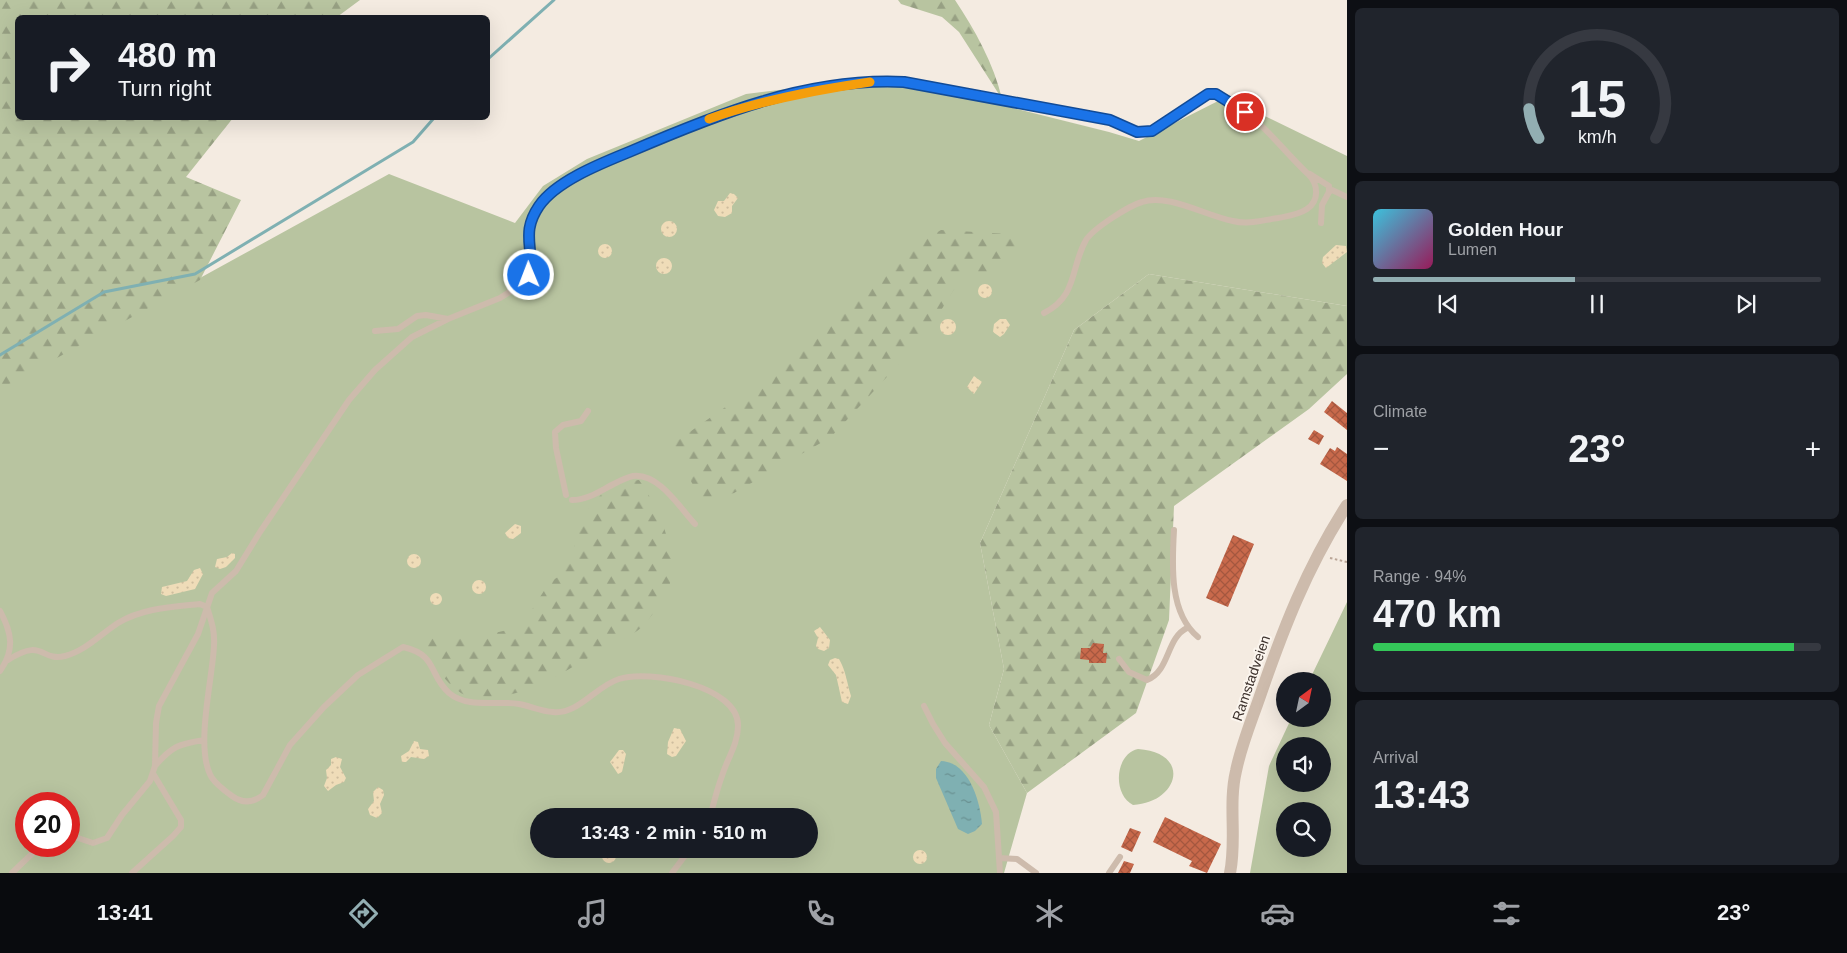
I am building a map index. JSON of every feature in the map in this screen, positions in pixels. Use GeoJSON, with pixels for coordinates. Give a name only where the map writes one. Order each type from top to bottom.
{"type":"FeatureCollection","features":[{"type":"Feature","properties":{"kind":"street","name":"Ramstadveien"},"geometry":{"type":"LineString","coordinates":[[1230,873],[1232,858],[1231,807],[1236,771],[1280,638],[1300,588],[1347,505]]}},
{"type":"Feature","properties":{"kind":"lane"},"geometry":{"type":"LineString","coordinates":[[80,839],[99,843],[107,838],[122,815],[154,775],[156,766],[156,723],[159,706],[198,634],[212,593],[236,571],[349,400],[375,370],[412,337],[448,319],[500,298],[522,284],[529,275],[532,265],[527,242],[530,220],[540,204],[550,194],[591,168],[697,123],[751,104],[821,89],[880,81],[904,82],[1110,120],[1137,132],[1152,131],[1198,99],[1208,94],[1216,94],[1259,121],[1313,180],[1317,192],[1313,205],[1301,213]]}},
{"type":"Feature","properties":{"kind":"lane"},"geometry":{"type":"LineString","coordinates":[[1299,166],[1329,186],[1329,192],[1321,209],[1321,223]]}},
{"type":"Feature","properties":{"kind":"lane"},"geometry":{"type":"LineString","coordinates":[[1329,192],[1332,190],[1347,197]]}},
{"type":"Feature","properties":{"kind":"lane"},"geometry":{"type":"LineString","coordinates":[[1044,313],[1055,307],[1062,299],[1074,277],[1086,240],[1097,228],[1141,202],[1160,199],[1233,222],[1249,223],[1321,209]]}},
{"type":"Feature","properties":{"kind":"lane"},"geometry":{"type":"LineString","coordinates":[[375,332],[398,329],[416,316],[426,315],[448,319]]}},
{"type":"Feature","properties":{"kind":"lane"},"geometry":{"type":"LineString","coordinates":[[566,495],[556,448],[555,432],[563,425],[581,421],[588,410]]}},
{"type":"Feature","properties":{"kind":"lane"},"geometry":{"type":"LineString","coordinates":[[572,500],[589,497],[626,478],[640,476],[652,480],[664,490],[695,524]]}},
{"type":"Feature","properties":{"kind":"lane"},"geometry":{"type":"LineString","coordinates":[[1174,530],[1171,568],[1178,600],[1187,628],[1198,638]]}},
{"type":"Feature","properties":{"kind":"lane"},"geometry":{"type":"LineString","coordinates":[[0,671],[8,660],[23,651],[34,648],[64,656],[78,651],[120,622],[149,610],[200,604],[207,607]]}},
{"type":"Feature","properties":{"kind":"lane"},"geometry":{"type":"LineString","coordinates":[[207,607],[213,628],[214,644],[204,740],[207,766],[212,777],[234,798],[246,802],[256,800],[263,795],[290,744],[324,707],[358,675],[403,647],[426,656],[449,693],[466,702],[519,704],[554,712],[568,710],[582,702],[600,687],[621,678],[661,677],[686,682],[712,693],[726,701],[736,712],[738,725],[736,742],[722,775],[712,808]]}},
{"type":"Feature","properties":{"kind":"lane"},"geometry":{"type":"LineString","coordinates":[[0,611],[12,641],[8,660]]}},
{"type":"Feature","properties":{"kind":"lane"},"geometry":{"type":"LineString","coordinates":[[1119,659],[1136,676],[1147,680],[1153,678],[1160,671],[1178,634],[1187,628]]}},
{"type":"Feature","properties":{"kind":"lane"},"geometry":{"type":"LineString","coordinates":[[924,706],[946,743],[984,787],[996,812],[1000,873]]}},
{"type":"Feature","properties":{"kind":"lane"},"geometry":{"type":"LineString","coordinates":[[156,766],[168,751],[181,744],[204,740]]}},
{"type":"Feature","properties":{"kind":"lane"},"geometry":{"type":"LineString","coordinates":[[132,873],[173,836],[181,826],[181,820],[154,775]]}},
{"type":"Feature","properties":{"kind":"lane"},"geometry":{"type":"LineString","coordinates":[[12,873],[29,857]]}},
{"type":"Feature","properties":{"kind":"lane"},"geometry":{"type":"LineString","coordinates":[[1109,873],[1120,857]]}},
{"type":"Feature","properties":{"kind":"lane"},"geometry":{"type":"LineString","coordinates":[[672,873],[683,858]]}},
{"type":"Feature","properties":{"kind":"lane"},"geometry":{"type":"LineString","coordinates":[[999,858],[1017,859],[1036,873]]}},
{"type":"Feature","properties":{"kind":"path"},"geometry":{"type":"LineString","coordinates":[[1318,554],[1347,562]]}},
{"type":"Feature","properties":{"kind":"green space"},"geometry":{"type":"Polygon","coordinates":[[[0,0],[360,0],[340,15],[15,15],[15,120],[231,120],[186,177],[241,200],[200,280],[0,389],[0,0]]]}},
{"type":"Feature","properties":{"kind":"green space"},"geometry":{"type":"Polygon","coordinates":[[[898,0],[955,0],[983,48],[999,86],[1002,99],[959,32],[942,17],[901,4],[898,0]]]}},
{"type":"Feature","properties":{"kind":"green space"},"geometry":{"type":"Polygon","coordinates":[[[889,77],[1139,141],[1226,97],[1347,156],[1347,306],[1149,274],[1074,330],[980,543],[1004,669],[989,725],[1027,793],[1004,873],[0,873],[0,388],[389,174],[515,223],[543,186],[587,159],[746,94],[889,77]]]}},
{"type":"Feature","properties":{"kind":"green space"},"geometry":{"type":"Polygon","coordinates":[[[941,230],[1025,235],[1002,270],[987,277],[963,275],[925,336],[831,437],[734,493],[703,503],[671,445],[757,385],[851,307],[899,255],[941,230]]]}},
{"type":"Feature","properties":{"kind":"green space"},"geometry":{"type":"Polygon","coordinates":[[[1149,274],[1347,306],[1347,374],[1309,409],[1174,506],[1169,620],[1136,713],[1027,793],[989,725],[1004,669],[980,543],[1074,330],[1149,274]]]}},
{"type":"Feature","properties":{"kind":"green space"},"geometry":{"type":"Polygon","coordinates":[[[639,480],[660,518],[670,548],[672,563],[667,593],[644,625],[626,638],[555,677],[525,690],[510,695],[493,697],[464,695],[455,689],[422,647],[428,635],[460,636],[496,633],[521,623],[551,582],[565,570],[585,515],[591,505],[610,489],[624,483],[639,480]]]}},
{"type":"Feature","properties":{"kind":"green space"},"geometry":{"type":"Polygon","coordinates":[[[1347,602],[1347,873],[1250,873],[1269,766],[1276,751],[1276,792],[1331,792],[1331,737],[1283,737],[1287,728],[1331,728],[1331,672],[1313,672],[1347,602]]]}},
{"type":"Feature","properties":{"kind":"green space"},"geometry":{"type":"Polygon","coordinates":[[[1138,749],[1155,752],[1167,759],[1172,768],[1173,778],[1169,787],[1160,796],[1148,802],[1133,805],[1126,800],[1122,792],[1119,784],[1119,775],[1125,758],[1130,752],[1138,749]]]}},
{"type":"Feature","properties":{"kind":"sand"},"geometry":{"type":"Polygon","coordinates":[[[730,193],[738,198],[732,206],[732,213],[725,217],[718,216],[714,210],[718,201],[724,201],[730,193]]]}},
{"type":"Feature","properties":{"kind":"sand"},"geometry":{"type":"Polygon","coordinates":[[[669,221],[677,229],[669,237],[661,229],[669,221]]]}},
{"type":"Feature","properties":{"kind":"sand"},"geometry":{"type":"Polygon","coordinates":[[[602,244],[608,244],[612,251],[608,258],[602,258],[598,254],[598,248],[602,244]]]}},
{"type":"Feature","properties":{"kind":"sand"},"geometry":{"type":"Polygon","coordinates":[[[1336,245],[1346,246],[1347,252],[1326,268],[1322,263],[1323,257],[1336,245]]]}},
{"type":"Feature","properties":{"kind":"sand"},"geometry":{"type":"Polygon","coordinates":[[[661,258],[667,258],[672,263],[670,272],[661,274],[656,269],[656,263],[661,258]]]}},
{"type":"Feature","properties":{"kind":"sand"},"geometry":{"type":"Polygon","coordinates":[[[982,284],[988,284],[992,291],[988,298],[982,298],[978,294],[978,288],[982,284]]]}},
{"type":"Feature","properties":{"kind":"sand"},"geometry":{"type":"Polygon","coordinates":[[[948,319],[954,321],[956,327],[954,333],[948,335],[942,333],[940,327],[942,321],[948,319]]]}},
{"type":"Feature","properties":{"kind":"sand"},"geometry":{"type":"Polygon","coordinates":[[[1000,319],[1006,319],[1010,325],[1000,337],[993,332],[994,324],[1000,319]]]}},
{"type":"Feature","properties":{"kind":"sand"},"geometry":{"type":"Polygon","coordinates":[[[974,376],[982,382],[974,394],[967,387],[974,376]]]}},
{"type":"Feature","properties":{"kind":"sand"},"geometry":{"type":"Polygon","coordinates":[[[515,524],[521,526],[521,533],[513,539],[508,538],[505,533],[515,524]]]}},
{"type":"Feature","properties":{"kind":"sand"},"geometry":{"type":"Polygon","coordinates":[[[232,553],[235,554],[235,558],[226,567],[220,569],[215,567],[217,559],[227,557],[232,553]]]}},
{"type":"Feature","properties":{"kind":"sand"},"geometry":{"type":"Polygon","coordinates":[[[414,554],[419,556],[421,561],[419,566],[414,568],[409,566],[407,561],[409,556],[414,554]]]}},
{"type":"Feature","properties":{"kind":"sand"},"geometry":{"type":"Polygon","coordinates":[[[200,568],[203,574],[195,589],[166,596],[161,594],[162,587],[187,581],[194,570],[200,568]]]}},
{"type":"Feature","properties":{"kind":"sand"},"geometry":{"type":"Polygon","coordinates":[[[479,580],[484,582],[486,587],[484,592],[479,594],[474,592],[472,587],[474,582],[479,580]]]}},
{"type":"Feature","properties":{"kind":"sand"},"geometry":{"type":"Polygon","coordinates":[[[438,593],[441,594],[441,604],[434,605],[431,604],[430,597],[431,594],[438,593]]]}},
{"type":"Feature","properties":{"kind":"sand"},"geometry":{"type":"Polygon","coordinates":[[[820,627],[830,640],[829,648],[824,651],[816,646],[818,638],[814,631],[820,627]]]}},
{"type":"Feature","properties":{"kind":"sand"},"geometry":{"type":"Polygon","coordinates":[[[839,659],[846,677],[851,696],[848,704],[842,702],[836,675],[828,665],[830,660],[839,659]]]}},
{"type":"Feature","properties":{"kind":"sand"},"geometry":{"type":"Polygon","coordinates":[[[674,728],[680,729],[686,741],[676,756],[672,757],[667,754],[668,742],[674,728]]]}},
{"type":"Feature","properties":{"kind":"sand"},"geometry":{"type":"Polygon","coordinates":[[[414,741],[418,742],[420,749],[428,750],[429,756],[424,759],[411,757],[406,762],[402,762],[401,756],[409,751],[414,741]]]}},
{"type":"Feature","properties":{"kind":"sand"},"geometry":{"type":"Polygon","coordinates":[[[619,750],[623,750],[626,754],[622,772],[618,774],[610,762],[619,750]]]}},
{"type":"Feature","properties":{"kind":"sand"},"geometry":{"type":"Polygon","coordinates":[[[336,757],[342,759],[340,767],[346,778],[344,782],[328,791],[324,786],[327,778],[326,770],[331,765],[331,759],[336,757]]]}},
{"type":"Feature","properties":{"kind":"sand"},"geometry":{"type":"Polygon","coordinates":[[[378,787],[383,790],[384,795],[380,804],[382,813],[377,818],[370,815],[368,809],[374,801],[373,792],[378,787]]]}},
{"type":"Feature","properties":{"kind":"sand"},"geometry":{"type":"Polygon","coordinates":[[[920,850],[925,852],[927,857],[925,862],[920,864],[915,862],[913,857],[915,852],[920,850]]]}},
{"type":"Feature","properties":{"kind":"sand"},"geometry":{"type":"Polygon","coordinates":[[[616,858],[612,863],[606,863],[602,859],[616,858]]]}},
{"type":"Feature","properties":{"kind":"water"},"geometry":{"type":"Polygon","coordinates":[[[941,761],[951,763],[959,768],[966,775],[976,794],[982,824],[975,831],[968,834],[958,829],[936,778],[936,769],[941,761]]]}},
{"type":"Feature","properties":{"kind":"building"},"geometry":{"type":"Polygon","coordinates":[[[1332,401],[1347,413],[1347,430],[1324,412],[1332,401]]]}},
{"type":"Feature","properties":{"kind":"building"},"geometry":{"type":"Polygon","coordinates":[[[1314,430],[1324,436],[1319,445],[1308,439],[1314,430]]]}},
{"type":"Feature","properties":{"kind":"building"},"geometry":{"type":"Polygon","coordinates":[[[1337,447],[1347,454],[1347,481],[1320,464],[1330,448],[1335,451],[1337,447]]]}},
{"type":"Feature","properties":{"kind":"building"},"geometry":{"type":"Polygon","coordinates":[[[1233,535],[1254,544],[1228,607],[1206,598],[1233,535]]]}},
{"type":"Feature","properties":{"kind":"building"},"geometry":{"type":"Polygon","coordinates":[[[1093,643],[1104,644],[1103,653],[1107,653],[1106,663],[1089,663],[1089,660],[1080,659],[1081,648],[1090,648],[1093,643]]]}},
{"type":"Feature","properties":{"kind":"building"},"geometry":{"type":"Polygon","coordinates":[[[1165,817],[1221,844],[1207,873],[1189,866],[1192,861],[1153,842],[1165,817]]]}},
{"type":"Feature","properties":{"kind":"building"},"geometry":{"type":"Polygon","coordinates":[[[1130,828],[1141,832],[1132,852],[1121,847],[1130,828]]]}},
{"type":"Feature","properties":{"kind":"building"},"geometry":{"type":"Polygon","coordinates":[[[1124,861],[1134,864],[1130,873],[1118,873],[1124,861]]]}},
{"type":"Feature","properties":{"kind":"waterway"},"geometry":{"type":"LineString","coordinates":[[490,57],[554,0]]}},
{"type":"Feature","properties":{"kind":"waterway"},"geometry":{"type":"LineString","coordinates":[[0,355],[104,292],[195,274],[413,142],[432,120]]}},
{"type":"Feature","properties":{"kind":"slow traffic"},"geometry":{"type":"LineString","coordinates":[[709,119],[751,104],[821,89],[870,82]]}},
{"type":"Feature","properties":{"kind":"route"},"geometry":{"type":"LineString","coordinates":[[529,275],[532,265],[527,242],[530,220],[540,204],[550,194],[591,168],[697,123],[751,104],[821,89],[880,81],[904,82],[1110,120],[1137,132],[1152,131],[1208,94],[1216,94],[1245,112]]}}]}
